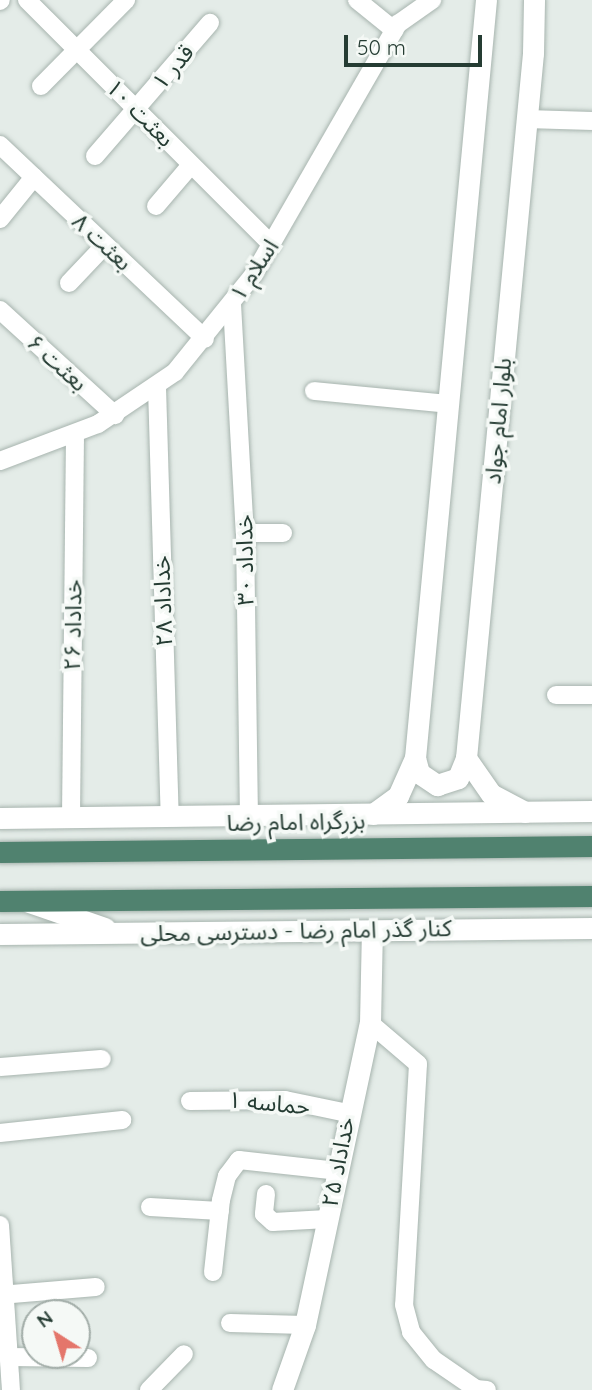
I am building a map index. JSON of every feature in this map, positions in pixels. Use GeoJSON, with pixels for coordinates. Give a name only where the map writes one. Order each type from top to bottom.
{"type":"FeatureCollection","features":[{"type":"Feature","properties":{"kind":"highway","name":"بزرگراه امام رضا"},"geometry":{"type":"LineString","coordinates":[[0,852],[592,846]]}},
{"type":"Feature","properties":{"kind":"highway"},"geometry":{"type":"LineString","coordinates":[[0,901],[592,896]]}},
{"type":"Feature","properties":{"kind":"street","name":"بعثت ۱۰"},"geometry":{"type":"LineString","coordinates":[[27,0],[272,245]]}},
{"type":"Feature","properties":{"kind":"street"},"geometry":{"type":"LineString","coordinates":[[41,86],[126,0]]}},
{"type":"Feature","properties":{"kind":"street"},"geometry":{"type":"LineString","coordinates":[[357,0],[394,30]]}},
{"type":"Feature","properties":{"kind":"street","name":"اسلام ۱"},"geometry":{"type":"LineString","coordinates":[[0,461],[75,434],[115,415],[157,387],[205,339],[272,245],[394,30],[409,13],[432,0]]}},
{"type":"Feature","properties":{"kind":"street"},"geometry":{"type":"LineString","coordinates":[[373,814],[398,796],[415,758],[486,0]]}},
{"type":"Feature","properties":{"kind":"street","name":"بلوار امام جواد"},"geometry":{"type":"LineString","coordinates":[[466,758],[527,119],[534,0]]}},
{"type":"Feature","properties":{"kind":"street","name":"قدر ۱"},"geometry":{"type":"LineString","coordinates":[[95,156],[210,23]]}},
{"type":"Feature","properties":{"kind":"street"},"geometry":{"type":"LineString","coordinates":[[527,119],[592,121]]}},
{"type":"Feature","properties":{"kind":"street","name":"بعثت ۸"},"geometry":{"type":"LineString","coordinates":[[0,145],[205,339]]}},
{"type":"Feature","properties":{"kind":"street"},"geometry":{"type":"LineString","coordinates":[[156,206],[191,165]]}},
{"type":"Feature","properties":{"kind":"street"},"geometry":{"type":"LineString","coordinates":[[0,219],[34,177]]}},
{"type":"Feature","properties":{"kind":"street"},"geometry":{"type":"LineString","coordinates":[[69,283],[105,245]]}},
{"type":"Feature","properties":{"kind":"street","name":"خداداد ۳۰"},"geometry":{"type":"LineString","coordinates":[[232,304],[245,533],[249,815]]}},
{"type":"Feature","properties":{"kind":"street","name":"بعثت ۶"},"geometry":{"type":"LineString","coordinates":[[0,310],[115,415]]}},
{"type":"Feature","properties":{"kind":"street","name":"خداداد ۲۸"},"geometry":{"type":"LineString","coordinates":[[157,387],[170,816]]}},
{"type":"Feature","properties":{"kind":"street"},"geometry":{"type":"LineString","coordinates":[[314,391],[449,404]]}},
{"type":"Feature","properties":{"kind":"street","name":"خداداد ۲۶"},"geometry":{"type":"LineString","coordinates":[[71,817],[75,434]]}},
{"type":"Feature","properties":{"kind":"street"},"geometry":{"type":"LineString","coordinates":[[245,533],[283,533]]}},
{"type":"Feature","properties":{"kind":"street"},"geometry":{"type":"LineString","coordinates":[[556,695],[592,695]]}},
{"type":"Feature","properties":{"kind":"street"},"geometry":{"type":"LineString","coordinates":[[415,758],[419,774],[437,785],[458,778],[466,758]]}},
{"type":"Feature","properties":{"kind":"street"},"geometry":{"type":"LineString","coordinates":[[466,758],[491,794],[525,812]]}},
{"type":"Feature","properties":{"kind":"street"},"geometry":{"type":"LineString","coordinates":[[5,820],[592,811]]}},
{"type":"Feature","properties":{"kind":"street","name":"خداداد ۲۵"},"geometry":{"type":"LineString","coordinates":[[282,1390],[305,1325],[339,1171],[347,1113],[370,1023],[372,898]]}},
{"type":"Feature","properties":{"kind":"street"},"geometry":{"type":"LineString","coordinates":[[27,901],[120,933]]}},
{"type":"Feature","properties":{"kind":"street","name":"کنار گذر امام رضا - دسترسی محلی"},"geometry":{"type":"LineString","coordinates":[[0,934],[592,928]]}},
{"type":"Feature","properties":{"kind":"street"},"geometry":{"type":"LineString","coordinates":[[370,1023],[418,1065],[404,1306],[411,1332],[434,1360],[476,1389],[487,1390]]}},
{"type":"Feature","properties":{"kind":"street"},"geometry":{"type":"LineString","coordinates":[[0,1067],[102,1059]]}},
{"type":"Feature","properties":{"kind":"street","name":"حماسه ۱"},"geometry":{"type":"LineString","coordinates":[[190,1101],[285,1100],[347,1113]]}},
{"type":"Feature","properties":{"kind":"street"},"geometry":{"type":"LineString","coordinates":[[0,1133],[122,1119]]}},
{"type":"Feature","properties":{"kind":"street"},"geometry":{"type":"LineString","coordinates":[[213,1272],[227,1176],[239,1160],[339,1171]]}},
{"type":"Feature","properties":{"kind":"street"},"geometry":{"type":"LineString","coordinates":[[266,1194],[264,1214],[273,1222],[327,1219]]}},
{"type":"Feature","properties":{"kind":"street"},"geometry":{"type":"LineString","coordinates":[[150,1207],[220,1211]]}},
{"type":"Feature","properties":{"kind":"street"},"geometry":{"type":"LineString","coordinates":[[0,1225],[2,1295],[11,1390]]}},
{"type":"Feature","properties":{"kind":"street"},"geometry":{"type":"LineString","coordinates":[[2,1295],[96,1287]]}},
{"type":"Feature","properties":{"kind":"street"},"geometry":{"type":"LineString","coordinates":[[230,1323],[305,1325]]}},
{"type":"Feature","properties":{"kind":"street"},"geometry":{"type":"LineString","coordinates":[[149,1390],[184,1354]]}},
{"type":"Feature","properties":{"kind":"street"},"geometry":{"type":"LineString","coordinates":[[9,1357],[21,1357]]}}]}
